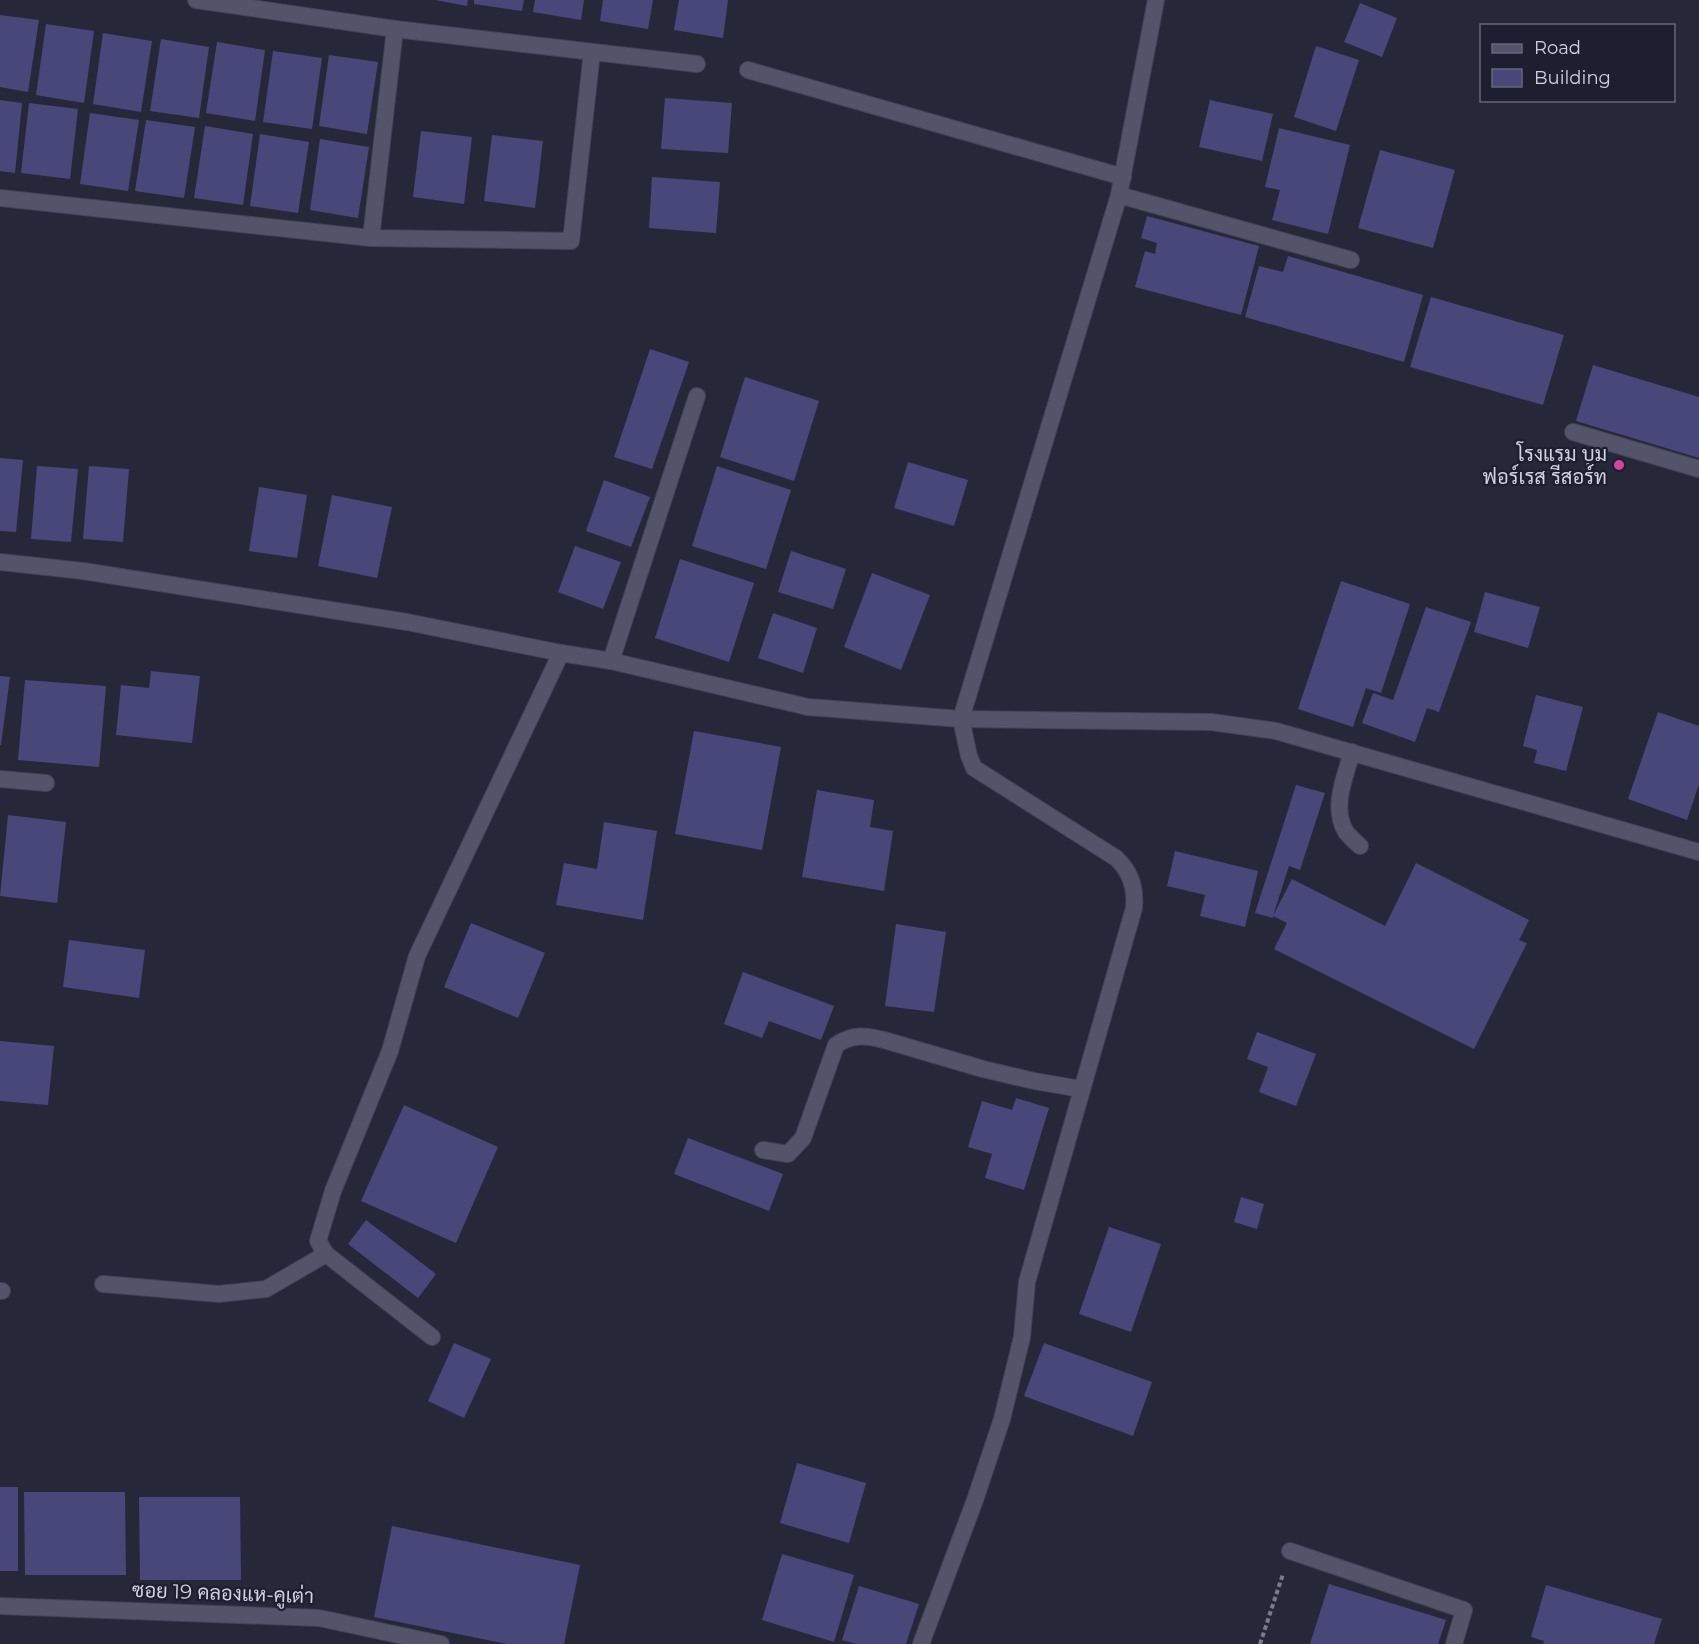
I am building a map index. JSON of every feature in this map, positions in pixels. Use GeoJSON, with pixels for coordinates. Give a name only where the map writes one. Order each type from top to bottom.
{"type":"FeatureCollection","features":[{"type":"Feature","properties":{"kind":"street"},"geometry":{"type":"LineString","coordinates":[[196,0],[394,29],[697,64]]}},
{"type":"Feature","properties":{"kind":"street"},"geometry":{"type":"LineString","coordinates":[[921,1644],[975,1500],[1002,1419],[1022,1337],[1026,1282],[1134,908],[1132,881],[1127,870],[1116,858],[974,768],[961,719],[1119,195],[1156,0]]}},
{"type":"Feature","properties":{"kind":"street"},"geometry":{"type":"LineString","coordinates":[[371,238],[394,29]]}},
{"type":"Feature","properties":{"kind":"street"},"geometry":{"type":"LineString","coordinates":[[0,198],[371,238],[571,241],[592,52]]}},
{"type":"Feature","properties":{"kind":"street"},"geometry":{"type":"LineString","coordinates":[[748,70],[1123,177]]}},
{"type":"Feature","properties":{"kind":"street"},"geometry":{"type":"LineString","coordinates":[[1119,195],[1350,260]]}},
{"type":"Feature","properties":{"kind":"street"},"geometry":{"type":"LineString","coordinates":[[611,661],[697,396]]}},
{"type":"Feature","properties":{"kind":"street"},"geometry":{"type":"LineString","coordinates":[[1573,432],[1699,469]]}},
{"type":"Feature","properties":{"kind":"street"},"geometry":{"type":"LineString","coordinates":[[0,562],[83,571],[407,622],[611,661],[808,707],[961,719],[1211,722],[1276,731],[1699,852]]}},
{"type":"Feature","properties":{"kind":"street"},"geometry":{"type":"LineString","coordinates":[[432,1337],[326,1254],[318,1241],[333,1191],[390,1051],[417,957],[561,653]]}},
{"type":"Feature","properties":{"kind":"street"},"geometry":{"type":"LineString","coordinates":[[1352,752],[1340,796],[1339,815],[1347,832],[1360,846]]}},
{"type":"Feature","properties":{"kind":"street"},"geometry":{"type":"LineString","coordinates":[[0,779],[46,783]]}},
{"type":"Feature","properties":{"kind":"street"},"geometry":{"type":"LineString","coordinates":[[763,1150],[788,1154],[803,1138],[836,1045],[845,1038],[857,1036],[877,1038],[1000,1074],[1081,1089]]}},
{"type":"Feature","properties":{"kind":"street"},"geometry":{"type":"LineString","coordinates":[[104,1284],[219,1294],[266,1289],[326,1254]]}},
{"type":"Feature","properties":{"kind":"street"},"geometry":{"type":"LineString","coordinates":[[1290,1551],[1464,1610],[1454,1644]]}},
{"type":"Feature","properties":{"kind":"street","name":"ซอย 19 คลองแห-คูเต่า"},"geometry":{"type":"LineString","coordinates":[[0,1606],[319,1618],[441,1644]]}},
{"type":"Feature","properties":{"kind":"path"},"geometry":{"type":"LineString","coordinates":[[1260,1644],[1290,1551]]}},
{"type":"Feature","properties":{"kind":"building"},"geometry":{"type":"Polygon","coordinates":[[[435,0],[468,0],[467,6],[435,0]]]}},
{"type":"Feature","properties":{"kind":"building"},"geometry":{"type":"Polygon","coordinates":[[[474,0],[524,0],[522,11],[474,4],[474,0]]]}},
{"type":"Feature","properties":{"kind":"building"},"geometry":{"type":"Polygon","coordinates":[[[535,0],[584,0],[581,20],[533,12],[535,0]]]}},
{"type":"Feature","properties":{"kind":"building"},"geometry":{"type":"Polygon","coordinates":[[[603,0],[653,0],[648,29],[600,21],[603,0]]]}},
{"type":"Feature","properties":{"kind":"building"},"geometry":{"type":"Polygon","coordinates":[[[679,0],[728,0],[723,38],[674,30],[679,0]]]}},
{"type":"Feature","properties":{"kind":"building"},"geometry":{"type":"Polygon","coordinates":[[[1360,3],[1397,18],[1382,57],[1344,42],[1360,3]]]}},
{"type":"Feature","properties":{"kind":"building"},"geometry":{"type":"Polygon","coordinates":[[[0,15],[39,20],[28,92],[0,87],[0,15]]]}},
{"type":"Feature","properties":{"kind":"building"},"geometry":{"type":"Polygon","coordinates":[[[46,24],[94,31],[84,103],[36,95],[46,24]]]}},
{"type":"Feature","properties":{"kind":"building"},"geometry":{"type":"Polygon","coordinates":[[[103,33],[152,41],[141,112],[93,104],[103,33]]]}},
{"type":"Feature","properties":{"kind":"building"},"geometry":{"type":"Polygon","coordinates":[[[161,39],[209,47],[199,118],[150,111],[161,39]]]}},
{"type":"Feature","properties":{"kind":"building"},"geometry":{"type":"Polygon","coordinates":[[[217,42],[265,50],[255,121],[206,113],[217,42]]]}},
{"type":"Feature","properties":{"kind":"building"},"geometry":{"type":"Polygon","coordinates":[[[1316,46],[1359,60],[1336,131],[1294,117],[1316,46]]]}},
{"type":"Feature","properties":{"kind":"building"},"geometry":{"type":"Polygon","coordinates":[[[273,51],[322,58],[312,129],[263,122],[273,51]]]}},
{"type":"Feature","properties":{"kind":"building"},"geometry":{"type":"Polygon","coordinates":[[[329,55],[378,62],[367,134],[319,126],[329,55]]]}},
{"type":"Feature","properties":{"kind":"building"},"geometry":{"type":"Polygon","coordinates":[[[665,98],[732,103],[728,153],[661,149],[665,98]]]}},
{"type":"Feature","properties":{"kind":"building"},"geometry":{"type":"Polygon","coordinates":[[[0,100],[22,103],[15,173],[0,171],[0,100]]]}},
{"type":"Feature","properties":{"kind":"building"},"geometry":{"type":"Polygon","coordinates":[[[1210,100],[1273,114],[1262,161],[1199,147],[1210,100]]]}},
{"type":"Feature","properties":{"kind":"building"},"geometry":{"type":"Polygon","coordinates":[[[29,103],[78,109],[70,179],[21,173],[29,103]]]}},
{"type":"Feature","properties":{"kind":"building"},"geometry":{"type":"Polygon","coordinates":[[[90,113],[139,120],[128,191],[80,184],[90,113]]]}},
{"type":"Feature","properties":{"kind":"building"},"geometry":{"type":"Polygon","coordinates":[[[146,120],[195,127],[184,198],[135,191],[146,120]]]}},
{"type":"Feature","properties":{"kind":"building"},"geometry":{"type":"Polygon","coordinates":[[[205,126],[253,134],[243,205],[194,198],[205,126]]]}},
{"type":"Feature","properties":{"kind":"building"},"geometry":{"type":"Polygon","coordinates":[[[1279,128],[1350,145],[1328,234],[1272,220],[1280,190],[1265,187],[1279,128]]]}},
{"type":"Feature","properties":{"kind":"building"},"geometry":{"type":"Polygon","coordinates":[[[421,131],[472,137],[464,204],[413,197],[421,131]]]}},
{"type":"Feature","properties":{"kind":"building"},"geometry":{"type":"Polygon","coordinates":[[[260,134],[309,142],[298,213],[250,206],[260,134]]]}},
{"type":"Feature","properties":{"kind":"building"},"geometry":{"type":"Polygon","coordinates":[[[492,135],[543,141],[535,208],[484,201],[492,135]]]}},
{"type":"Feature","properties":{"kind":"building"},"geometry":{"type":"Polygon","coordinates":[[[320,139],[369,147],[358,218],[310,210],[320,139]]]}},
{"type":"Feature","properties":{"kind":"building"},"geometry":{"type":"Polygon","coordinates":[[[1380,150],[1455,170],[1433,248],[1358,228],[1380,150]]]}},
{"type":"Feature","properties":{"kind":"building"},"geometry":{"type":"Polygon","coordinates":[[[652,177],[720,182],[716,233],[649,228],[652,177]]]}},
{"type":"Feature","properties":{"kind":"building"},"geometry":{"type":"Polygon","coordinates":[[[1147,216],[1259,246],[1241,315],[1135,287],[1145,251],[1155,254],[1157,243],[1141,238],[1147,216]]]}},
{"type":"Feature","properties":{"kind":"building"},"geometry":{"type":"Polygon","coordinates":[[[1288,256],[1423,295],[1404,362],[1245,317],[1259,266],[1283,272],[1288,256]]]}},
{"type":"Feature","properties":{"kind":"building"},"geometry":{"type":"Polygon","coordinates":[[[1431,297],[1564,335],[1543,405],[1410,367],[1431,297]]]}},
{"type":"Feature","properties":{"kind":"building"},"geometry":{"type":"Polygon","coordinates":[[[650,349],[689,362],[652,469],[614,457],[650,349]]]}},
{"type":"Feature","properties":{"kind":"building"},"geometry":{"type":"Polygon","coordinates":[[[1593,365],[1699,397],[1699,458],[1576,421],[1593,365]]]}},
{"type":"Feature","properties":{"kind":"building"},"geometry":{"type":"Polygon","coordinates":[[[745,377],[819,401],[794,481],[720,457],[745,377]]]}},
{"type":"Feature","properties":{"kind":"building"},"geometry":{"type":"Polygon","coordinates":[[[0,458],[23,460],[16,532],[0,531],[0,458]]]}},
{"type":"Feature","properties":{"kind":"building"},"geometry":{"type":"Polygon","coordinates":[[[908,462],[968,480],[954,526],[894,508],[908,462]]]}},
{"type":"Feature","properties":{"kind":"building"},"geometry":{"type":"Polygon","coordinates":[[[37,466],[78,469],[71,542],[31,539],[37,466]]]}},
{"type":"Feature","properties":{"kind":"building"},"geometry":{"type":"Polygon","coordinates":[[[89,466],[129,469],[123,542],[83,539],[89,466]]]}},
{"type":"Feature","properties":{"kind":"building"},"geometry":{"type":"Polygon","coordinates":[[[717,466],[791,490],[766,569],[692,546],[717,466]]]}},
{"type":"Feature","properties":{"kind":"building"},"geometry":{"type":"Polygon","coordinates":[[[604,480],[650,497],[631,547],[586,531],[604,480]]]}},
{"type":"Feature","properties":{"kind":"building"},"geometry":{"type":"Polygon","coordinates":[[[259,487],[307,495],[297,558],[249,551],[259,487]]]}},
{"type":"Feature","properties":{"kind":"building"},"geometry":{"type":"Polygon","coordinates":[[[332,495],[392,507],[377,578],[318,566],[332,495]]]}},
{"type":"Feature","properties":{"kind":"building"},"geometry":{"type":"Polygon","coordinates":[[[575,546],[621,562],[603,609],[558,592],[575,546]]]}},
{"type":"Feature","properties":{"kind":"building"},"geometry":{"type":"Polygon","coordinates":[[[791,551],[846,569],[833,609],[778,592],[791,551]]]}},
{"type":"Feature","properties":{"kind":"building"},"geometry":{"type":"Polygon","coordinates":[[[680,559],[754,583],[729,662],[655,638],[680,559]]]}},
{"type":"Feature","properties":{"kind":"building"},"geometry":{"type":"Polygon","coordinates":[[[872,573],[930,595],[901,670],[844,647],[872,573]]]}},
{"type":"Feature","properties":{"kind":"building"},"geometry":{"type":"Polygon","coordinates":[[[1341,581],[1410,604],[1381,693],[1366,688],[1353,727],[1298,709],[1341,581]]]}},
{"type":"Feature","properties":{"kind":"building"},"geometry":{"type":"Polygon","coordinates":[[[1485,592],[1540,607],[1528,648],[1474,632],[1485,592]]]}},
{"type":"Feature","properties":{"kind":"building"},"geometry":{"type":"Polygon","coordinates":[[[1426,607],[1471,622],[1439,712],[1427,708],[1415,742],[1362,723],[1373,693],[1393,700],[1426,607]]]}},
{"type":"Feature","properties":{"kind":"building"},"geometry":{"type":"Polygon","coordinates":[[[773,613],[817,628],[803,673],[758,658],[773,613]]]}},
{"type":"Feature","properties":{"kind":"building"},"geometry":{"type":"Polygon","coordinates":[[[151,671],[200,676],[192,743],[116,735],[121,685],[149,688],[151,671]]]}},
{"type":"Feature","properties":{"kind":"building"},"geometry":{"type":"Polygon","coordinates":[[[0,676],[10,677],[1,745],[0,745],[0,676]]]}},
{"type":"Feature","properties":{"kind":"building"},"geometry":{"type":"Polygon","coordinates":[[[25,680],[106,686],[99,767],[18,760],[25,680]]]}},
{"type":"Feature","properties":{"kind":"building"},"geometry":{"type":"Polygon","coordinates":[[[1536,695],[1583,707],[1566,771],[1534,763],[1537,750],[1523,746],[1536,695]]]}},
{"type":"Feature","properties":{"kind":"building"},"geometry":{"type":"Polygon","coordinates":[[[1658,712],[1699,726],[1699,784],[1687,820],[1628,799],[1658,712]]]}},
{"type":"Feature","properties":{"kind":"building"},"geometry":{"type":"Polygon","coordinates":[[[694,731],[781,747],[762,850],[675,834],[694,731]]]}},
{"type":"Feature","properties":{"kind":"building"},"geometry":{"type":"Polygon","coordinates":[[[1296,785],[1325,793],[1300,870],[1289,866],[1273,918],[1255,913],[1296,785]]]}},
{"type":"Feature","properties":{"kind":"building"},"geometry":{"type":"Polygon","coordinates":[[[817,790],[874,800],[870,827],[893,831],[884,891],[802,877],[817,790]]]}},
{"type":"Feature","properties":{"kind":"building"},"geometry":{"type":"Polygon","coordinates":[[[8,815],[66,822],[57,903],[0,896],[8,815]]]}},
{"type":"Feature","properties":{"kind":"building"},"geometry":{"type":"Polygon","coordinates":[[[604,822],[657,831],[643,920],[556,905],[564,863],[597,869],[604,822]]]}},
{"type":"Feature","properties":{"kind":"building"},"geometry":{"type":"Polygon","coordinates":[[[1175,851],[1258,871],[1245,927],[1200,916],[1205,895],[1167,886],[1175,851]]]}},
{"type":"Feature","properties":{"kind":"building"},"geometry":{"type":"Polygon","coordinates":[[[1416,863],[1529,920],[1519,940],[1527,943],[1474,1049],[1274,949],[1287,923],[1273,916],[1292,879],[1385,926],[1416,863]]]}},
{"type":"Feature","properties":{"kind":"building"},"geometry":{"type":"Polygon","coordinates":[[[471,923],[545,953],[518,1018],[444,987],[471,923]]]}},
{"type":"Feature","properties":{"kind":"building"},"geometry":{"type":"Polygon","coordinates":[[[896,924],[946,932],[934,1012],[885,1006],[896,924]]]}},
{"type":"Feature","properties":{"kind":"building"},"geometry":{"type":"Polygon","coordinates":[[[69,940],[145,950],[139,998],[63,987],[69,940]]]}},
{"type":"Feature","properties":{"kind":"building"},"geometry":{"type":"Polygon","coordinates":[[[743,972],[834,1006],[821,1040],[769,1021],[762,1038],[724,1024],[743,972]]]}},
{"type":"Feature","properties":{"kind":"building"},"geometry":{"type":"Polygon","coordinates":[[[1257,1032],[1316,1054],[1296,1106],[1259,1092],[1268,1067],[1247,1059],[1257,1032]]]}},
{"type":"Feature","properties":{"kind":"building"},"geometry":{"type":"Polygon","coordinates":[[[0,1041],[54,1046],[48,1105],[0,1101],[0,1041]]]}},
{"type":"Feature","properties":{"kind":"building"},"geometry":{"type":"Polygon","coordinates":[[[1016,1098],[1049,1108],[1024,1190],[985,1178],[992,1154],[968,1147],[982,1101],[1012,1110],[1016,1098]]]}},
{"type":"Feature","properties":{"kind":"building"},"geometry":{"type":"Polygon","coordinates":[[[404,1105],[498,1147],[456,1243],[361,1201],[404,1105]]]}},
{"type":"Feature","properties":{"kind":"building"},"geometry":{"type":"Polygon","coordinates":[[[688,1138],[783,1174],[769,1211],[674,1174],[688,1138]]]}},
{"type":"Feature","properties":{"kind":"building"},"geometry":{"type":"Polygon","coordinates":[[[1241,1197],[1264,1204],[1257,1229],[1234,1222],[1241,1197]]]}},
{"type":"Feature","properties":{"kind":"building"},"geometry":{"type":"Polygon","coordinates":[[[366,1220],[436,1274],[418,1298],[348,1244],[366,1220]]]}},
{"type":"Feature","properties":{"kind":"building"},"geometry":{"type":"Polygon","coordinates":[[[1109,1227],[1161,1244],[1131,1332],[1079,1314],[1109,1227]]]}},
{"type":"Feature","properties":{"kind":"building"},"geometry":{"type":"Polygon","coordinates":[[[454,1343],[491,1359],[464,1418],[428,1401],[454,1343]]]}},
{"type":"Feature","properties":{"kind":"building"},"geometry":{"type":"Polygon","coordinates":[[[1044,1343],[1152,1382],[1133,1436],[1024,1396],[1044,1343]]]}},
{"type":"Feature","properties":{"kind":"building"},"geometry":{"type":"Polygon","coordinates":[[[797,1463],[866,1483],[849,1543],[780,1523],[797,1463]]]}},
{"type":"Feature","properties":{"kind":"building"},"geometry":{"type":"Polygon","coordinates":[[[0,1487],[18,1487],[18,1571],[0,1571],[0,1487]]]}},
{"type":"Feature","properties":{"kind":"building"},"geometry":{"type":"Polygon","coordinates":[[[24,1492],[125,1492],[126,1575],[25,1575],[24,1492]]]}},
{"type":"Feature","properties":{"kind":"building"},"geometry":{"type":"Polygon","coordinates":[[[139,1497],[240,1497],[241,1580],[140,1580],[139,1497]]]}},
{"type":"Feature","properties":{"kind":"building"},"geometry":{"type":"Polygon","coordinates":[[[392,1526],[580,1565],[564,1644],[507,1644],[374,1617],[392,1526]]]}},
{"type":"Feature","properties":{"kind":"building"},"geometry":{"type":"Polygon","coordinates":[[[782,1554],[854,1575],[834,1642],[762,1620],[782,1554]]]}},
{"type":"Feature","properties":{"kind":"building"},"geometry":{"type":"Polygon","coordinates":[[[1329,1584],[1446,1620],[1438,1644],[1310,1644],[1329,1584]]]}},
{"type":"Feature","properties":{"kind":"building"},"geometry":{"type":"Polygon","coordinates":[[[1546,1585],[1662,1619],[1654,1644],[1543,1644],[1544,1641],[1531,1637],[1546,1585]]]}},
{"type":"Feature","properties":{"kind":"building"},"geometry":{"type":"Polygon","coordinates":[[[859,1586],[919,1604],[906,1644],[856,1644],[842,1640],[859,1586]]]}},
{"type":"Feature","properties":{"kind":"place","name":"โรงแรม บูม ฟอร์เรส รีสอร์ท"},"geometry":{"type":"Point","coordinates":[1619,465]}}]}
